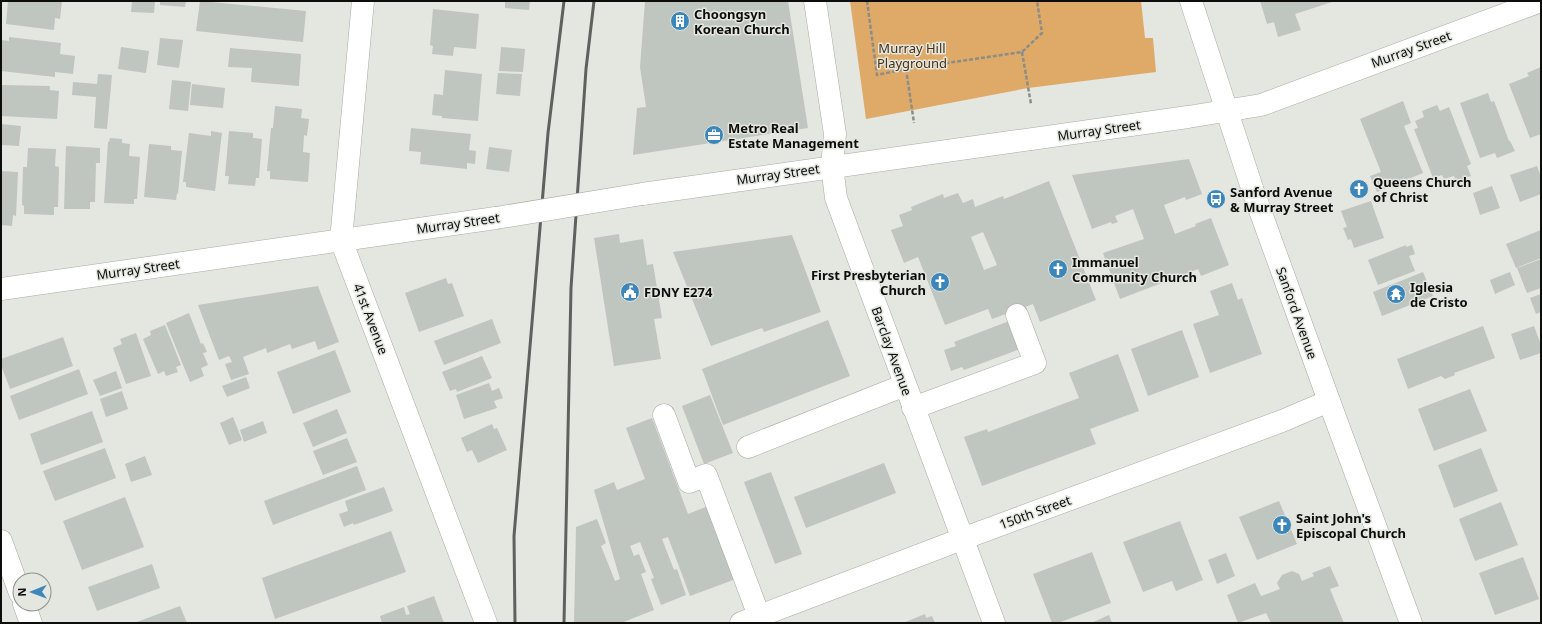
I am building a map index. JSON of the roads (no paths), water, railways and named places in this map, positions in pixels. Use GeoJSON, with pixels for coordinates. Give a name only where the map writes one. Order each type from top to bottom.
{"type":"FeatureCollection","features":[{"type":"Feature","properties":{"kind":"street","name":"41st Avenue"},"geometry":{"type":"LineString","coordinates":[[363,1],[341,240],[485,620]]}},
{"type":"Feature","properties":{"kind":"street","name":"Barclay Avenue"},"geometry":{"type":"LineString","coordinates":[[815,1],[834,134],[832,166],[836,198],[994,623]]}},
{"type":"Feature","properties":{"kind":"street","name":"Sanford Avenue"},"geometry":{"type":"LineString","coordinates":[[1191,1],[1253,192],[1328,401],[1411,623]]}},
{"type":"Feature","properties":{"kind":"street","name":"Murray Street"},"geometry":{"type":"LineString","coordinates":[[1,289],[496,218],[642,194],[832,166],[878,161],[1261,105],[1541,1]]}},
{"type":"Feature","properties":{"kind":"street"},"geometry":{"type":"LineString","coordinates":[[914,408],[1035,364],[1017,315]]}},
{"type":"Feature","properties":{"kind":"street"},"geometry":{"type":"LineString","coordinates":[[748,447],[905,385]]}},
{"type":"Feature","properties":{"kind":"street","name":"150th Street"},"geometry":{"type":"LineString","coordinates":[[750,620],[962,539],[1282,421],[1328,401]]}},
{"type":"Feature","properties":{"kind":"street"},"geometry":{"type":"LineString","coordinates":[[664,415],[689,482],[706,475],[750,620]]}},
{"type":"Feature","properties":{"kind":"street"},"geometry":{"type":"LineString","coordinates":[[3,552],[12,573]]}},
{"type":"Feature","properties":{"kind":"street"},"geometry":{"type":"LineString","coordinates":[[27,612],[31,623]]}},
{"type":"Feature","properties":{"kind":"railway"},"geometry":{"type":"LineString","coordinates":[[515,623],[514,536],[548,133],[564,1]]}},
{"type":"Feature","properties":{"kind":"railway"},"geometry":{"type":"LineString","coordinates":[[564,623],[571,288],[586,69],[594,1]]}},
{"type":"Feature","properties":{"kind":"place","name":"Choongsyn Korean Church"},"geometry":{"type":"Point","coordinates":[680,21]}},
{"type":"Feature","properties":{"kind":"place","name":"Metro Real Estate Management"},"geometry":{"type":"Point","coordinates":[714,135]}},
{"type":"Feature","properties":{"kind":"place","name":"Queens Church of Christ"},"geometry":{"type":"Point","coordinates":[1359,189]}},
{"type":"Feature","properties":{"kind":"place","name":"Sanford Avenue & Murray Street"},"geometry":{"type":"Point","coordinates":[1216,199]}},
{"type":"Feature","properties":{"kind":"place","name":"Immanuel Community Church"},"geometry":{"type":"Point","coordinates":[1058,269]}},
{"type":"Feature","properties":{"kind":"place","name":"First Presbyterian Church"},"geometry":{"type":"Point","coordinates":[940,282]}},
{"type":"Feature","properties":{"kind":"place","name":"FDNY E274"},"geometry":{"type":"Point","coordinates":[630,292]}},
{"type":"Feature","properties":{"kind":"place","name":"Iglesia de Cristo"},"geometry":{"type":"Point","coordinates":[1396,294]}},
{"type":"Feature","properties":{"kind":"place","name":"Saint John's Episcopal Church"},"geometry":{"type":"Point","coordinates":[1282,525]}},
{"type":"Feature","properties":{"kind":"park label","name":"Murray Hill Playground"},"geometry":{"type":"Point","coordinates":[912,56]}}]}
